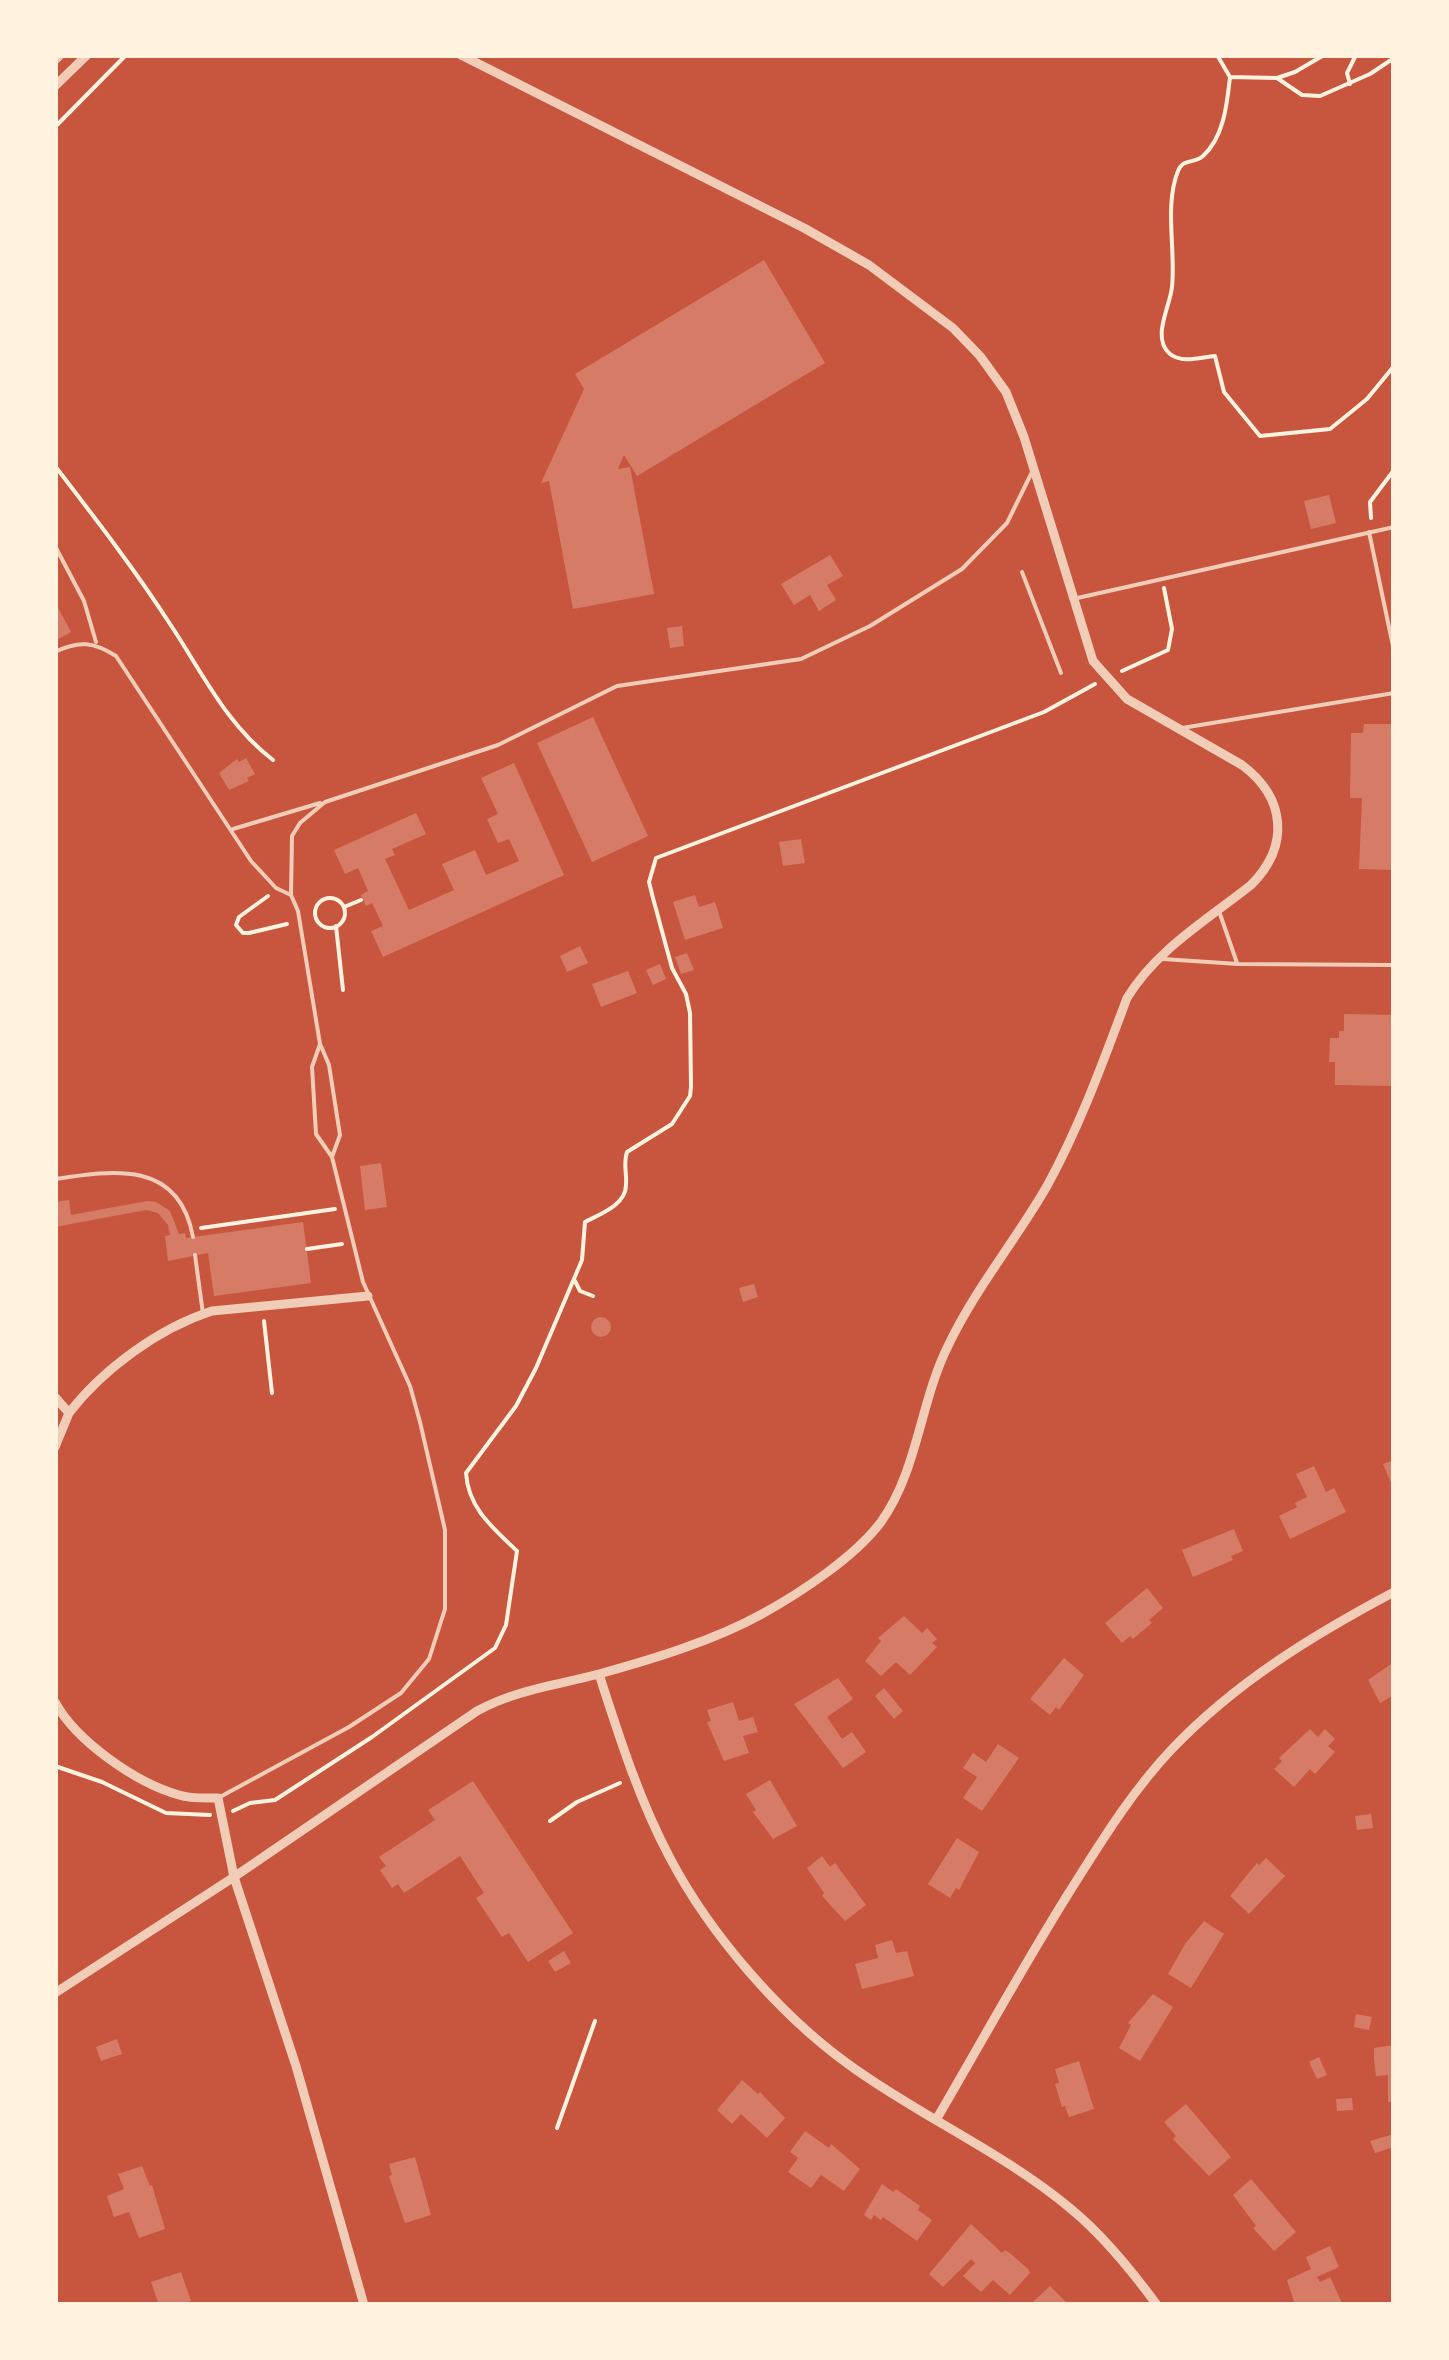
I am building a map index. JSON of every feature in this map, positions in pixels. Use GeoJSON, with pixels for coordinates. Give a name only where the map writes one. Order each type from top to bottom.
{"type":"FeatureCollection","features":[{"type":"Feature","properties":{"kind":"street"},"geometry":{"type":"LineString","coordinates":[[55,86],[87,55]]}},
{"type":"Feature","properties":{"kind":"street"},"geometry":{"type":"LineString","coordinates":[[55,1993],[234,1877],[476,1711],[510,1696],[599,1674],[728,1631],[813,1582],[869,1536],[900,1487],[946,1350],[1048,1185],[1080,1121],[1128,998],[1158,958],[1265,871],[1277,846],[1278,821],[1267,792],[1252,773],[1127,699],[1093,661],[1034,468],[1006,392],[980,356],[911,294],[804,228],[462,55]]}},
{"type":"Feature","properties":{"kind":"street"},"geometry":{"type":"LineString","coordinates":[[55,1447],[69,1412],[136,1351],[164,1332],[202,1314],[368,1296]]}},
{"type":"Feature","properties":{"kind":"street"},"geometry":{"type":"LineString","coordinates":[[55,1397],[69,1412]]}},
{"type":"Feature","properties":{"kind":"street"},"geometry":{"type":"LineString","coordinates":[[936,2120],[1084,1869],[1127,1804],[1170,1751],[1278,1659],[1394,1592]]}},
{"type":"Feature","properties":{"kind":"street"},"geometry":{"type":"LineString","coordinates":[[599,1674],[634,1778],[664,1846],[696,1903],[769,1992],[829,2050],[1072,2210],[1157,2305]]}},
{"type":"Feature","properties":{"kind":"street"},"geometry":{"type":"LineString","coordinates":[[55,1702],[76,1732],[122,1766],[174,1794],[218,1798],[234,1877],[296,2066],[364,2305]]}},
{"type":"Feature","properties":{"kind":"lane"},"geometry":{"type":"LineString","coordinates":[[232,829],[498,746],[617,686],[787,663],[870,626],[975,558],[1007,523],[1034,468]]}},
{"type":"Feature","properties":{"kind":"lane"},"geometry":{"type":"LineString","coordinates":[[1074,600],[1394,526]]}},
{"type":"Feature","properties":{"kind":"lane"},"geometry":{"type":"LineString","coordinates":[[1369,532],[1394,651]]}},
{"type":"Feature","properties":{"kind":"lane"},"geometry":{"type":"LineString","coordinates":[[55,546],[84,601],[96,644]]}},
{"type":"Feature","properties":{"kind":"lane"},"geometry":{"type":"LineString","coordinates":[[1022,572],[1061,673]]}},
{"type":"Feature","properties":{"kind":"lane"},"geometry":{"type":"LineString","coordinates":[[55,652],[72,644],[96,644],[116,656],[250,861],[276,888],[291,896]]}},
{"type":"Feature","properties":{"kind":"lane"},"geometry":{"type":"LineString","coordinates":[[1177,728],[1394,693]]}},
{"type":"Feature","properties":{"kind":"lane"},"geometry":{"type":"LineString","coordinates":[[325,802],[300,823],[292,836],[291,896],[300,921],[340,1135],[332,1157]]}},
{"type":"Feature","properties":{"kind":"lane"},"geometry":{"type":"LineString","coordinates":[[1219,910],[1238,964]]}},
{"type":"Feature","properties":{"kind":"lane"},"geometry":{"type":"LineString","coordinates":[[1158,958],[1238,964],[1394,965]]}},
{"type":"Feature","properties":{"kind":"lane"},"geometry":{"type":"LineString","coordinates":[[218,1798],[350,1726],[401,1693],[421,1671],[436,1644],[446,1596],[445,1530],[410,1386],[368,1296],[332,1157],[316,1134],[312,1067],[320,1044]]}},
{"type":"Feature","properties":{"kind":"lane"},"geometry":{"type":"LineString","coordinates":[[55,1179],[102,1172],[143,1174],[171,1192],[183,1207],[193,1237]]}},
{"type":"Feature","properties":{"kind":"lane"},"geometry":{"type":"LineString","coordinates":[[194,1255],[202,1314]]}},
{"type":"Feature","properties":{"kind":"path"},"geometry":{"type":"LineString","coordinates":[[55,127],[126,55]]}},
{"type":"Feature","properties":{"kind":"path"},"geometry":{"type":"LineString","coordinates":[[1217,55],[1230,77],[1221,127],[1204,155],[1182,164],[1173,193],[1174,264],[1163,342],[1168,353],[1194,360],[1211,356],[1219,360],[1224,392],[1260,436],[1330,428],[1367,398],[1394,366]]}},
{"type":"Feature","properties":{"kind":"path"},"geometry":{"type":"LineString","coordinates":[[1230,77],[1276,78],[1324,55]]}},
{"type":"Feature","properties":{"kind":"path"},"geometry":{"type":"LineString","coordinates":[[1350,84],[1347,73],[1356,55]]}},
{"type":"Feature","properties":{"kind":"path"},"geometry":{"type":"LineString","coordinates":[[1276,78],[1302,95],[1320,96],[1350,84],[1394,58]]}},
{"type":"Feature","properties":{"kind":"path"},"geometry":{"type":"LineString","coordinates":[[55,466],[173,627],[228,716],[273,760]]}},
{"type":"Feature","properties":{"kind":"path"},"geometry":{"type":"LineString","coordinates":[[55,1766],[102,1782],[166,1814],[222,1816],[250,1803],[275,1800],[372,1737],[495,1648],[506,1625],[517,1552],[479,1513],[469,1492],[466,1473],[516,1406],[582,1260],[586,1222],[618,1202],[627,1189],[627,1152],[667,1128],[690,1096],[690,1013],[686,994],[672,968],[649,882],[656,858],[1044,712],[1106,678],[1152,660],[1168,650],[1172,629],[1162,579]]}},
{"type":"Feature","properties":{"kind":"path"},"geometry":{"type":"LineString","coordinates":[[276,888],[239,916],[236,926],[249,933],[300,921]]}},
{"type":"Feature","properties":{"kind":"path"},"geometry":{"type":"LineString","coordinates":[[336,926],[320,924],[316,917],[322,900],[339,901],[344,907],[344,917],[336,926],[343,990]]}},
{"type":"Feature","properties":{"kind":"path"},"geometry":{"type":"LineString","coordinates":[[344,907],[360,900]]}},
{"type":"Feature","properties":{"kind":"path"},"geometry":{"type":"LineString","coordinates":[[192,1230],[344,1208]]}},
{"type":"Feature","properties":{"kind":"path"},"geometry":{"type":"LineString","coordinates":[[306,1249],[352,1242]]}},
{"type":"Feature","properties":{"kind":"path"},"geometry":{"type":"LineString","coordinates":[[574,1278],[580,1291],[593,1296]]}},
{"type":"Feature","properties":{"kind":"path"},"geometry":{"type":"LineString","coordinates":[[262,1306],[272,1393]]}},
{"type":"Feature","properties":{"kind":"path"},"geometry":{"type":"LineString","coordinates":[[550,1821],[577,1802],[634,1778]]}},
{"type":"Feature","properties":{"kind":"path"},"geometry":{"type":"LineString","coordinates":[[557,2128],[595,2021]]}},
{"type":"Feature","properties":{"kind":"building"},"geometry":{"type":"Polygon","coordinates":[[[764,260],[825,363],[637,476],[624,455],[618,469],[630,467],[654,594],[573,609],[549,481],[541,483],[584,389],[575,374],[764,260]]]}},
{"type":"Feature","properties":{"kind":"building"},"geometry":{"type":"Polygon","coordinates":[[[1329,495],[1336,523],[1311,529],[1304,501],[1329,495]]]}},
{"type":"Feature","properties":{"kind":"building"},"geometry":{"type":"Polygon","coordinates":[[[830,555],[843,576],[827,585],[836,600],[819,611],[810,595],[794,605],[781,584],[830,555]]]}},
{"type":"Feature","properties":{"kind":"building"},"geometry":{"type":"Polygon","coordinates":[[[55,602],[71,632],[55,641],[55,602]]]}},
{"type":"Feature","properties":{"kind":"building"},"geometry":{"type":"Polygon","coordinates":[[[682,626],[684,646],[670,648],[667,628],[682,626]]]}},
{"type":"Feature","properties":{"kind":"building"},"geometry":{"type":"Polygon","coordinates":[[[593,717],[648,836],[592,862],[537,743],[593,717]]]}},
{"type":"Feature","properties":{"kind":"building"},"geometry":{"type":"Polygon","coordinates":[[[1364,724],[1394,724],[1394,870],[1359,869],[1362,798],[1350,798],[1351,733],[1363,733],[1364,724]]]}},
{"type":"Feature","properties":{"kind":"building"},"geometry":{"type":"Polygon","coordinates":[[[246,758],[255,774],[229,790],[219,773],[237,759],[239,762],[246,758]]]}},
{"type":"Feature","properties":{"kind":"building"},"geometry":{"type":"Polygon","coordinates":[[[514,763],[564,875],[383,957],[371,931],[383,926],[372,903],[366,906],[361,895],[368,891],[358,868],[345,874],[334,850],[416,813],[426,834],[392,849],[395,855],[385,859],[409,910],[454,890],[442,864],[475,850],[486,875],[519,861],[509,839],[498,843],[487,819],[498,814],[481,778],[514,763]]]}},
{"type":"Feature","properties":{"kind":"building"},"geometry":{"type":"Polygon","coordinates":[[[801,839],[805,863],[783,866],[779,842],[801,839]]]}},
{"type":"Feature","properties":{"kind":"building"},"geometry":{"type":"Polygon","coordinates":[[[695,895],[699,907],[715,902],[723,928],[685,940],[673,902],[695,895]]]}},
{"type":"Feature","properties":{"kind":"building"},"geometry":{"type":"Polygon","coordinates":[[[580,946],[588,963],[567,972],[560,956],[580,946]]]}},
{"type":"Feature","properties":{"kind":"building"},"geometry":{"type":"Polygon","coordinates":[[[687,953],[694,970],[681,974],[675,957],[687,953]]]}},
{"type":"Feature","properties":{"kind":"building"},"geometry":{"type":"Polygon","coordinates":[[[660,964],[666,979],[653,985],[646,970],[660,964]]]}},
{"type":"Feature","properties":{"kind":"building"},"geometry":{"type":"Polygon","coordinates":[[[628,971],[637,993],[601,1007],[592,984],[628,971]]]}},
{"type":"Feature","properties":{"kind":"building"},"geometry":{"type":"Polygon","coordinates":[[[1344,1014],[1394,1015],[1394,1086],[1335,1085],[1335,1062],[1329,1062],[1330,1038],[1339,1038],[1339,1031],[1344,1031],[1344,1014]]]}},
{"type":"Feature","properties":{"kind":"building"},"geometry":{"type":"Polygon","coordinates":[[[381,1163],[387,1207],[365,1210],[360,1166],[381,1163]]]}},
{"type":"Feature","properties":{"kind":"building"},"geometry":{"type":"Polygon","coordinates":[[[69,1200],[71,1215],[156,1202],[170,1211],[179,1234],[185,1233],[186,1238],[303,1222],[311,1283],[214,1296],[208,1253],[168,1261],[168,1225],[158,1213],[146,1210],[55,1227],[55,1202],[69,1200]]]}},
{"type":"Feature","properties":{"kind":"building"},"geometry":{"type":"Polygon","coordinates":[[[754,1284],[758,1297],[743,1302],[739,1288],[754,1284]]]}},
{"type":"Feature","properties":{"kind":"building"},"geometry":{"type":"Polygon","coordinates":[[[601,1317],[611,1327],[601,1337],[591,1327],[601,1317]]]}},
{"type":"Feature","properties":{"kind":"building"},"geometry":{"type":"Polygon","coordinates":[[[1394,1460],[1394,1490],[1383,1464],[1394,1460]]]}},
{"type":"Feature","properties":{"kind":"building"},"geometry":{"type":"Polygon","coordinates":[[[1314,1466],[1326,1492],[1334,1488],[1346,1512],[1290,1539],[1279,1516],[1307,1497],[1296,1474],[1314,1466]]]}},
{"type":"Feature","properties":{"kind":"building"},"geometry":{"type":"Polygon","coordinates":[[[1234,1529],[1243,1551],[1231,1556],[1233,1560],[1193,1577],[1182,1550],[1234,1529]]]}},
{"type":"Feature","properties":{"kind":"building"},"geometry":{"type":"Polygon","coordinates":[[[1147,1588],[1163,1608],[1149,1620],[1152,1623],[1122,1643],[1105,1623],[1147,1588]]]}},
{"type":"Feature","properties":{"kind":"building"},"geometry":{"type":"Polygon","coordinates":[[[904,1616],[922,1633],[927,1628],[937,1639],[932,1643],[937,1647],[910,1675],[896,1662],[881,1676],[865,1661],[881,1641],[878,1638],[904,1616]]]}},
{"type":"Feature","properties":{"kind":"building"},"geometry":{"type":"Polygon","coordinates":[[[1064,1658],[1084,1675],[1059,1710],[1056,1707],[1050,1715],[1030,1699],[1064,1658]]]}},
{"type":"Feature","properties":{"kind":"building"},"geometry":{"type":"Polygon","coordinates":[[[1394,1662],[1394,1695],[1380,1703],[1368,1680],[1394,1662]]]}},
{"type":"Feature","properties":{"kind":"building"},"geometry":{"type":"Polygon","coordinates":[[[838,1678],[853,1699],[827,1717],[842,1739],[852,1732],[866,1752],[843,1768],[794,1704],[838,1678]]]}},
{"type":"Feature","properties":{"kind":"building"},"geometry":{"type":"Polygon","coordinates":[[[884,1688],[903,1711],[894,1719],[875,1696],[884,1688]]]}},
{"type":"Feature","properties":{"kind":"building"},"geometry":{"type":"Polygon","coordinates":[[[733,1702],[739,1721],[753,1717],[758,1732],[743,1736],[749,1753],[724,1761],[707,1722],[711,1721],[707,1710],[733,1702]]]}},
{"type":"Feature","properties":{"kind":"building"},"geometry":{"type":"Polygon","coordinates":[[[1310,1729],[1318,1737],[1325,1729],[1335,1739],[1328,1746],[1335,1752],[1315,1774],[1310,1769],[1294,1787],[1274,1769],[1282,1761],[1279,1758],[1310,1729]]]}},
{"type":"Feature","properties":{"kind":"building"},"geometry":{"type":"Polygon","coordinates":[[[998,1744],[1019,1758],[982,1811],[963,1798],[977,1777],[963,1768],[973,1753],[986,1762],[998,1744]]]}},
{"type":"Feature","properties":{"kind":"building"},"geometry":{"type":"Polygon","coordinates":[[[770,1780],[797,1826],[773,1839],[753,1812],[756,1810],[746,1794],[770,1780]]]}},
{"type":"Feature","properties":{"kind":"building"},"geometry":{"type":"Polygon","coordinates":[[[473,1781],[573,1933],[528,1962],[509,1933],[502,1937],[476,1898],[484,1893],[460,1856],[404,1893],[398,1884],[392,1888],[380,1870],[386,1866],[379,1857],[435,1820],[428,1810],[473,1781]]]}},
{"type":"Feature","properties":{"kind":"building"},"geometry":{"type":"Polygon","coordinates":[[[1371,1814],[1373,1828],[1357,1830],[1355,1816],[1371,1814]]]}},
{"type":"Feature","properties":{"kind":"building"},"geometry":{"type":"Polygon","coordinates":[[[957,1838],[979,1852],[959,1890],[956,1888],[950,1898],[928,1884],[957,1838]]]}},
{"type":"Feature","properties":{"kind":"building"},"geometry":{"type":"Polygon","coordinates":[[[822,1856],[830,1867],[835,1863],[866,1905],[845,1921],[822,1896],[824,1893],[807,1868],[822,1856]]]}},
{"type":"Feature","properties":{"kind":"building"},"geometry":{"type":"Polygon","coordinates":[[[1266,1858],[1285,1876],[1249,1914],[1230,1896],[1257,1863],[1266,1858]]]}},
{"type":"Feature","properties":{"kind":"building"},"geometry":{"type":"Polygon","coordinates":[[[1204,1921],[1224,1934],[1191,1988],[1168,1974],[1204,1921]]]}},
{"type":"Feature","properties":{"kind":"building"},"geometry":{"type":"Polygon","coordinates":[[[892,1940],[896,1953],[907,1951],[914,1976],[862,1989],[855,1964],[878,1958],[875,1945],[892,1940]]]}},
{"type":"Feature","properties":{"kind":"building"},"geometry":{"type":"Polygon","coordinates":[[[564,1951],[571,1963],[555,1972],[548,1961],[564,1951]]]}},
{"type":"Feature","properties":{"kind":"building"},"geometry":{"type":"Polygon","coordinates":[[[1153,1994],[1173,2007],[1140,2061],[1119,2048],[1131,2025],[1128,2023],[1153,1994]]]}},
{"type":"Feature","properties":{"kind":"building"},"geometry":{"type":"Polygon","coordinates":[[[1356,2014],[1372,2017],[1369,2030],[1354,2027],[1356,2014]]]}},
{"type":"Feature","properties":{"kind":"building"},"geometry":{"type":"Polygon","coordinates":[[[117,2039],[122,2054],[101,2061],[96,2047],[117,2039]]]}},
{"type":"Feature","properties":{"kind":"building"},"geometry":{"type":"Polygon","coordinates":[[[1394,2046],[1394,2102],[1388,2102],[1388,2075],[1376,2076],[1374,2048],[1394,2046]]]}},
{"type":"Feature","properties":{"kind":"building"},"geometry":{"type":"Polygon","coordinates":[[[1319,2057],[1327,2075],[1317,2079],[1309,2062],[1319,2057]]]}},
{"type":"Feature","properties":{"kind":"building"},"geometry":{"type":"Polygon","coordinates":[[[1079,2061],[1094,2109],[1069,2117],[1055,2084],[1059,2083],[1055,2069],[1079,2061]]]}},
{"type":"Feature","properties":{"kind":"building"},"geometry":{"type":"Polygon","coordinates":[[[742,2080],[785,2118],[767,2138],[741,2114],[732,2124],[717,2110],[742,2080]]]}},
{"type":"Feature","properties":{"kind":"building"},"geometry":{"type":"Polygon","coordinates":[[[1352,2098],[1353,2110],[1337,2111],[1336,2099],[1352,2098]]]}},
{"type":"Feature","properties":{"kind":"building"},"geometry":{"type":"Polygon","coordinates":[[[1186,2104],[1231,2157],[1209,2176],[1173,2139],[1176,2136],[1164,2122],[1186,2104]]]}},
{"type":"Feature","properties":{"kind":"building"},"geometry":{"type":"Polygon","coordinates":[[[805,2131],[829,2148],[831,2144],[860,2169],[844,2191],[821,2175],[811,2188],[788,2172],[798,2158],[790,2152],[805,2131]]]}},
{"type":"Feature","properties":{"kind":"building"},"geometry":{"type":"Polygon","coordinates":[[[1394,2134],[1394,2147],[1375,2153],[1370,2141],[1394,2134]]]}},
{"type":"Feature","properties":{"kind":"building"},"geometry":{"type":"Polygon","coordinates":[[[415,2157],[431,2215],[405,2223],[389,2176],[389,2164],[415,2157]]]}},
{"type":"Feature","properties":{"kind":"building"},"geometry":{"type":"Polygon","coordinates":[[[142,2166],[165,2229],[139,2238],[129,2212],[114,2217],[107,2196],[124,2189],[118,2174],[142,2166]]]}},
{"type":"Feature","properties":{"kind":"building"},"geometry":{"type":"Polygon","coordinates":[[[1251,2179],[1296,2232],[1274,2251],[1253,2228],[1256,2226],[1233,2195],[1251,2179]]]}},
{"type":"Feature","properties":{"kind":"building"},"geometry":{"type":"Polygon","coordinates":[[[882,2184],[920,2206],[918,2210],[932,2220],[917,2241],[883,2217],[881,2220],[874,2215],[871,2220],[864,2215],[882,2184]]]}},
{"type":"Feature","properties":{"kind":"building"},"geometry":{"type":"Polygon","coordinates":[[[971,2224],[1002,2253],[1005,2250],[1028,2269],[1030,2273],[1010,2295],[993,2280],[981,2292],[963,2276],[975,2263],[971,2259],[943,2287],[929,2274],[971,2224]]]}},
{"type":"Feature","properties":{"kind":"building"},"geometry":{"type":"Polygon","coordinates":[[[1330,2246],[1339,2267],[1317,2277],[1320,2282],[1330,2277],[1343,2305],[1295,2305],[1287,2280],[1311,2269],[1306,2257],[1330,2246]]]}},
{"type":"Feature","properties":{"kind":"building"},"geometry":{"type":"Polygon","coordinates":[[[181,2272],[191,2301],[186,2302],[188,2305],[159,2305],[151,2282],[181,2272]]]}},
{"type":"Feature","properties":{"kind":"building"},"geometry":{"type":"Polygon","coordinates":[[[1050,2286],[1065,2301],[1072,2305],[1034,2305],[1050,2286]]]}}]}
